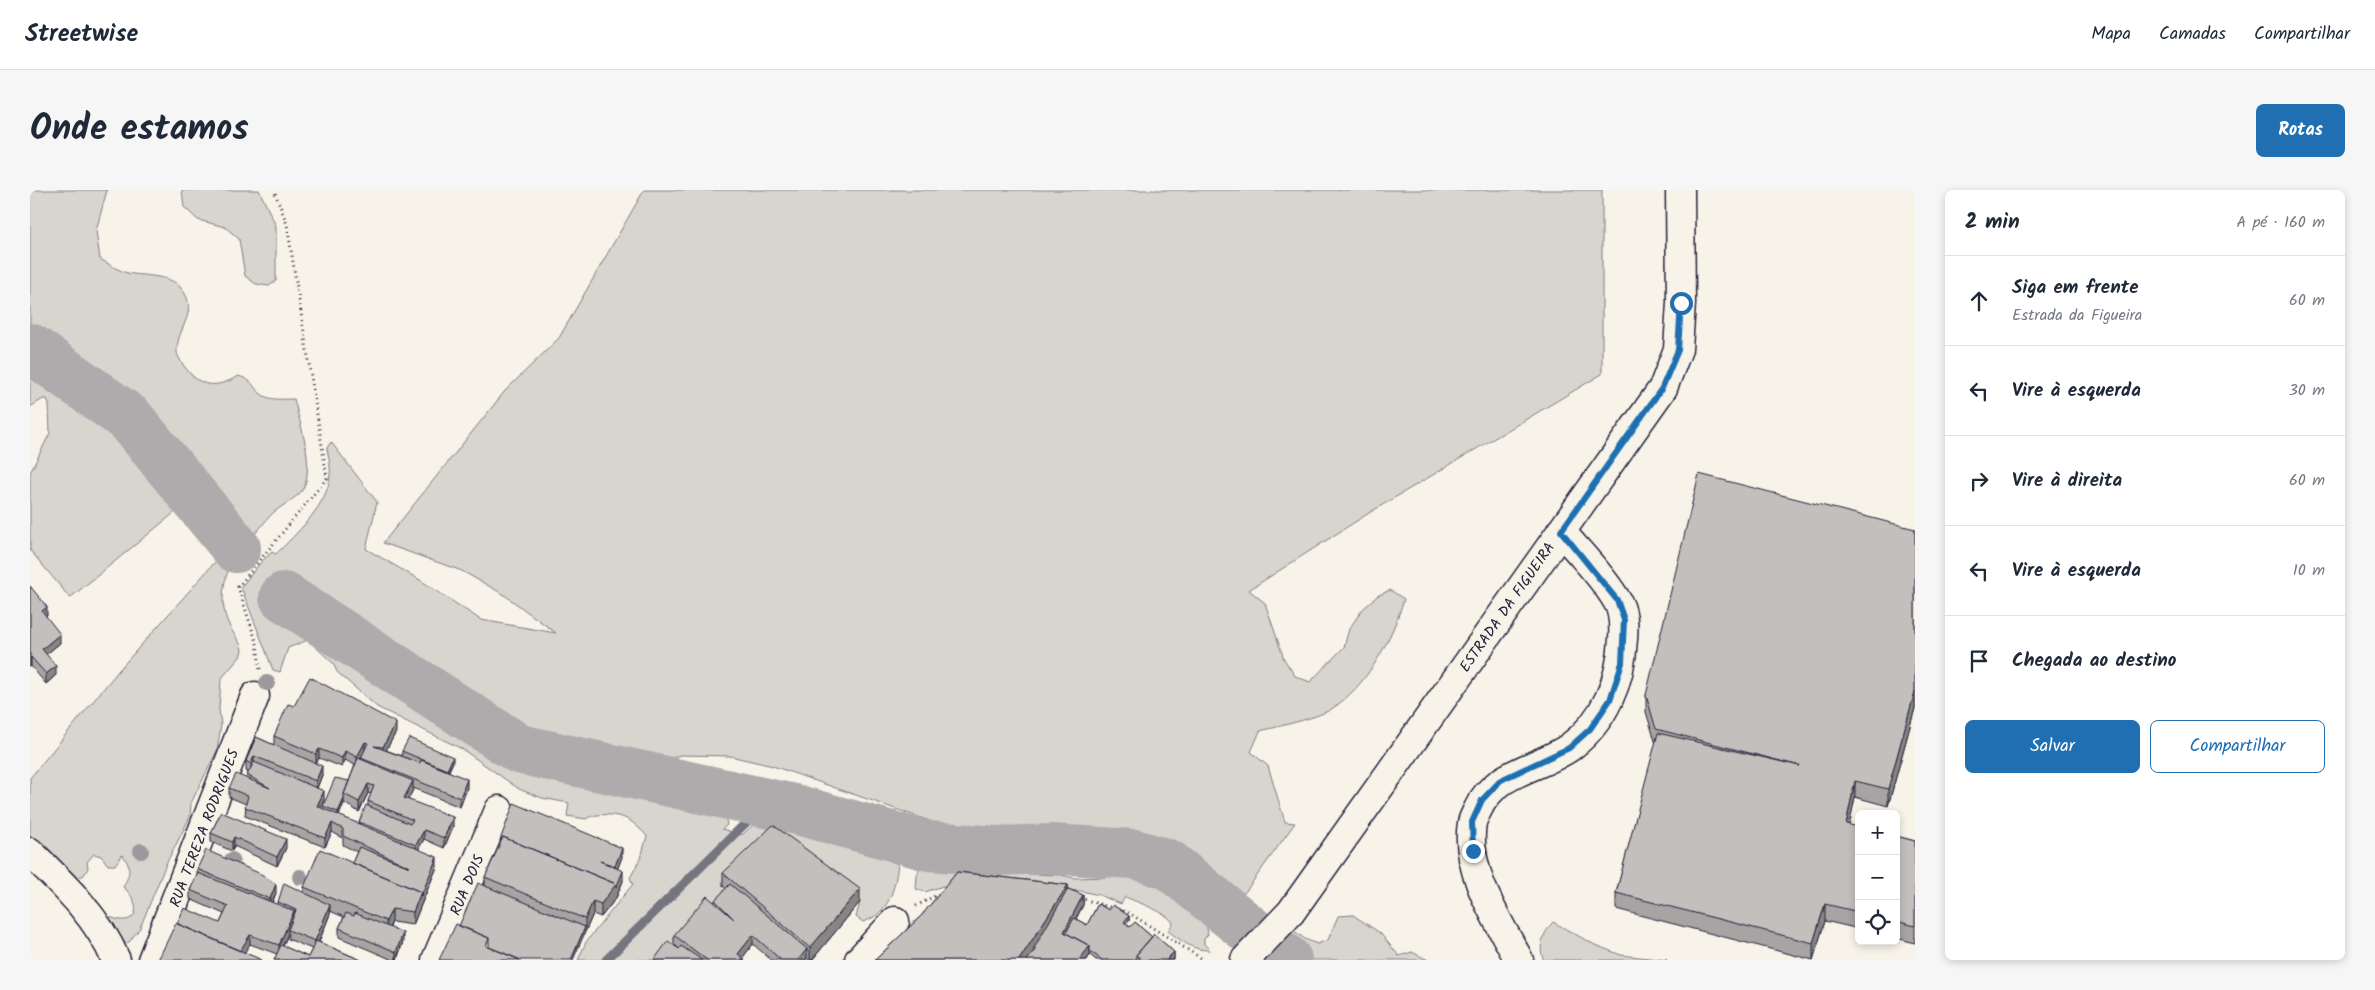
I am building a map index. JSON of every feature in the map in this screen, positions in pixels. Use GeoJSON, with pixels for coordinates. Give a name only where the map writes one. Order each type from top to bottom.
{"type":"FeatureCollection","features":[{"type":"Feature","properties":{"kind":"street","name":"ESTRADA DA FIGUEIRA"},"geometry":{"type":"LineString","coordinates":[[1245,960],[1291,912],[1662,388],[1678,350],[1681,303],[1680,190]]}},
{"type":"Feature","properties":{"kind":"street"},"geometry":{"type":"LineString","coordinates":[[1519,960],[1482,889],[1473,851],[1472,822],[1482,800],[1501,780],[1569,748],[1590,729],[1610,700],[1622,663],[1624,620],[1617,600],[1561,531]]}},
{"type":"Feature","properties":{"kind":"street","name":"RUA TEREZA RODRIGUES"},"geometry":{"type":"LineString","coordinates":[[152,960],[255,696]]}},
{"type":"Feature","properties":{"kind":"street","name":"RUA DOIS"},"geometry":{"type":"LineString","coordinates":[[436,960],[499,810]]}},
{"type":"Feature","properties":{"kind":"street"},"geometry":{"type":"LineString","coordinates":[[30,852],[74,895],[90,914],[116,960]]}},
{"type":"Feature","properties":{"kind":"street"},"geometry":{"type":"LineString","coordinates":[[859,960],[895,921]]}},
{"type":"Feature","properties":{"kind":"path"},"geometry":{"type":"LineString","coordinates":[[255,696],[261,676],[258,644],[238,587],[327,478],[287,224],[274,190]]}},
{"type":"Feature","properties":{"kind":"path"},"geometry":{"type":"LineString","coordinates":[[895,921],[930,896],[948,889]]}},
{"type":"Feature","properties":{"kind":"path"},"geometry":{"type":"LineString","coordinates":[[1072,896],[1129,913],[1204,960]]}},
{"type":"Feature","properties":{"kind":"shaded area"},"geometry":{"type":"Polygon","coordinates":[[[30,190],[107,190],[96,231],[100,259],[130,274],[162,278],[176,283],[186,296],[189,304],[177,349],[178,356],[184,366],[196,379],[208,384],[223,383],[239,376],[250,382],[261,394],[268,398],[294,399],[303,432],[307,457],[308,468],[303,489],[270,516],[245,543],[224,553],[230,566],[224,588],[224,610],[229,625],[242,650],[240,657],[221,679],[219,709],[221,725],[217,751],[191,803],[190,817],[166,864],[140,928],[129,942],[122,944],[107,929],[110,917],[127,920],[135,913],[134,901],[123,887],[129,871],[125,859],[122,855],[115,865],[108,865],[101,856],[94,854],[87,862],[88,868],[84,875],[78,878],[30,847],[30,778],[119,670],[223,553],[188,513],[179,509],[70,598],[30,550],[30,473],[50,433],[49,404],[47,399],[43,399],[30,407],[30,190]]]}},
{"type":"Feature","properties":{"kind":"shaded area"},"geometry":{"type":"Polygon","coordinates":[[[182,190],[259,190],[276,226],[276,281],[269,286],[256,284],[245,276],[239,239],[225,227],[198,220],[184,207],[182,190]]]}},
{"type":"Feature","properties":{"kind":"shaded area"},"geometry":{"type":"Polygon","coordinates":[[[644,190],[1602,190],[1602,374],[1369,513],[1249,590],[1265,603],[1284,659],[1295,676],[1310,682],[1344,647],[1349,629],[1362,610],[1377,596],[1390,590],[1404,599],[1393,630],[1376,661],[1367,675],[1343,700],[1330,710],[1316,716],[1260,731],[1251,752],[1268,766],[1285,822],[1295,823],[1246,891],[1233,900],[1212,894],[1183,868],[1169,859],[1149,852],[1126,836],[1080,838],[1004,827],[944,826],[773,766],[730,756],[680,755],[661,762],[643,759],[634,751],[598,751],[536,739],[505,727],[462,706],[311,601],[290,601],[299,628],[346,665],[518,761],[640,791],[678,803],[716,805],[724,810],[727,825],[722,829],[742,835],[765,816],[774,812],[784,810],[794,812],[816,821],[855,845],[898,864],[895,882],[885,907],[872,918],[863,922],[856,917],[860,902],[779,845],[664,960],[578,960],[586,942],[633,884],[630,878],[641,857],[647,836],[629,820],[619,816],[595,815],[586,819],[567,816],[569,803],[542,798],[519,789],[462,749],[377,707],[337,672],[333,663],[308,640],[288,648],[280,672],[273,670],[241,587],[261,562],[272,552],[276,554],[301,528],[324,497],[330,475],[327,448],[331,442],[377,502],[366,549],[420,580],[481,620],[556,633],[503,594],[462,571],[383,543],[505,391],[559,338],[644,190]]]}},
{"type":"Feature","properties":{"kind":"shaded area"},"geometry":{"type":"Polygon","coordinates":[[[923,859],[951,870],[967,866],[997,873],[1062,875],[1075,878],[1106,877],[1117,872],[1133,872],[1146,883],[1159,885],[1171,882],[1179,890],[1185,892],[1186,899],[1206,920],[1208,934],[1204,939],[1204,944],[1210,950],[1198,949],[1182,941],[1168,931],[1173,923],[1165,915],[1125,897],[1121,904],[1099,895],[1081,891],[949,884],[925,892],[916,889],[917,875],[923,859]]]}},
{"type":"Feature","properties":{"kind":"shaded area"},"geometry":{"type":"Polygon","coordinates":[[[1353,915],[1380,933],[1399,956],[1412,952],[1428,960],[1312,960],[1300,954],[1294,955],[1287,960],[1255,960],[1289,927],[1305,939],[1317,944],[1328,940],[1338,916],[1353,915]]]}},
{"type":"Feature","properties":{"kind":"shaded area"},"geometry":{"type":"Polygon","coordinates":[[[1553,922],[1595,945],[1621,955],[1667,960],[1544,960],[1541,950],[1542,940],[1553,922]]]}},
{"type":"Feature","properties":{"kind":"building"},"geometry":{"type":"Polygon","coordinates":[[[1699,474],[1915,529],[1915,691],[1888,789],[1855,781],[1846,824],[1855,826],[1855,911],[1825,904],[1813,943],[1616,893],[1658,733],[1800,766],[1656,729],[1646,695],[1699,474]]]}},
{"type":"Feature","properties":{"kind":"building"},"geometry":{"type":"Polygon","coordinates":[[[30,586],[47,607],[42,611],[60,634],[42,649],[56,666],[46,674],[30,658],[30,586]]]}},
{"type":"Feature","properties":{"kind":"building"},"geometry":{"type":"Polygon","coordinates":[[[310,677],[396,723],[383,747],[374,746],[420,763],[421,760],[467,779],[460,798],[361,758],[368,743],[365,742],[357,757],[345,751],[342,758],[319,749],[316,754],[274,736],[288,704],[294,706],[310,677]]]}},
{"type":"Feature","properties":{"kind":"building"},"geometry":{"type":"Polygon","coordinates":[[[256,737],[322,766],[316,781],[254,756],[251,764],[246,761],[256,737]]]}},
{"type":"Feature","properties":{"kind":"building"},"geometry":{"type":"Polygon","coordinates":[[[409,738],[453,757],[447,770],[402,751],[409,738]]]}},
{"type":"Feature","properties":{"kind":"building"},"geometry":{"type":"Polygon","coordinates":[[[358,758],[413,781],[404,798],[453,817],[444,838],[424,830],[416,845],[359,822],[366,805],[410,824],[413,820],[368,801],[374,786],[368,784],[359,802],[344,794],[358,758]]]}},
{"type":"Feature","properties":{"kind":"building"},"geometry":{"type":"Polygon","coordinates":[[[254,762],[324,791],[317,806],[437,857],[421,896],[421,892],[352,863],[359,847],[410,867],[343,836],[343,829],[332,823],[325,838],[245,807],[248,796],[229,788],[236,774],[270,788],[247,775],[254,762]]]}},
{"type":"Feature","properties":{"kind":"building"},"geometry":{"type":"Polygon","coordinates":[[[335,778],[349,781],[338,812],[323,806],[335,778]]]}},
{"type":"Feature","properties":{"kind":"building"},"geometry":{"type":"Polygon","coordinates":[[[514,803],[622,848],[615,866],[600,861],[623,871],[616,888],[616,884],[503,837],[500,840],[514,803]]]}},
{"type":"Feature","properties":{"kind":"building"},"geometry":{"type":"Polygon","coordinates":[[[221,812],[286,839],[277,857],[234,837],[232,842],[211,833],[221,812]]]}},
{"type":"Feature","properties":{"kind":"building"},"geometry":{"type":"Polygon","coordinates":[[[773,825],[860,889],[810,948],[723,873],[773,825]]]}},
{"type":"Feature","properties":{"kind":"building"},"geometry":{"type":"Polygon","coordinates":[[[503,837],[616,884],[601,904],[593,901],[585,919],[485,877],[503,837]]]}},
{"type":"Feature","properties":{"kind":"building"},"geometry":{"type":"Polygon","coordinates":[[[1900,837],[1915,841],[1915,926],[1900,922],[1900,837]]]}},
{"type":"Feature","properties":{"kind":"building"},"geometry":{"type":"Polygon","coordinates":[[[320,849],[421,892],[413,912],[392,909],[386,921],[304,887],[320,849]]]}},
{"type":"Feature","properties":{"kind":"building"},"geometry":{"type":"Polygon","coordinates":[[[206,850],[261,874],[276,884],[270,899],[197,869],[206,850]]]}},
{"type":"Feature","properties":{"kind":"building"},"geometry":{"type":"Polygon","coordinates":[[[957,872],[1068,885],[1019,960],[875,960],[922,915],[957,872]]]}},
{"type":"Feature","properties":{"kind":"building"},"geometry":{"type":"Polygon","coordinates":[[[198,873],[294,911],[279,945],[250,935],[240,951],[177,924],[184,908],[220,923],[228,906],[190,890],[198,873]]]}},
{"type":"Feature","properties":{"kind":"building"},"geometry":{"type":"Polygon","coordinates":[[[284,883],[330,905],[315,941],[288,930],[296,910],[278,902],[284,883]]]}},
{"type":"Feature","properties":{"kind":"building"},"geometry":{"type":"Polygon","coordinates":[[[478,883],[585,927],[571,960],[521,960],[489,947],[489,938],[459,926],[478,883]]]}},
{"type":"Feature","properties":{"kind":"building"},"geometry":{"type":"Polygon","coordinates":[[[730,884],[807,949],[798,960],[781,960],[753,935],[738,954],[745,960],[707,960],[674,935],[707,896],[734,919],[715,900],[730,884]]]}},
{"type":"Feature","properties":{"kind":"building"},"geometry":{"type":"Polygon","coordinates":[[[1068,889],[1083,895],[1064,932],[1090,946],[1079,960],[1027,960],[1036,950],[1034,948],[1068,889]]]}},
{"type":"Feature","properties":{"kind":"building"},"geometry":{"type":"Polygon","coordinates":[[[1098,904],[1109,910],[1113,905],[1129,916],[1124,922],[1130,927],[1135,922],[1152,937],[1136,955],[1137,960],[1102,960],[1090,951],[1090,946],[1066,933],[1074,918],[1087,925],[1098,904]]]}},
{"type":"Feature","properties":{"kind":"building"},"geometry":{"type":"Polygon","coordinates":[[[346,913],[354,916],[355,913],[403,933],[396,952],[339,928],[346,913]]]}},
{"type":"Feature","properties":{"kind":"building"},"geometry":{"type":"Polygon","coordinates":[[[176,923],[262,960],[158,960],[176,923]]]}},
{"type":"Feature","properties":{"kind":"building"},"geometry":{"type":"Polygon","coordinates":[[[456,924],[489,938],[486,946],[520,960],[439,960],[456,924]]]}},
{"type":"Feature","properties":{"kind":"building"},"geometry":{"type":"Polygon","coordinates":[[[1154,934],[1174,952],[1168,960],[1138,960],[1140,958],[1136,955],[1154,934]]]}},
{"type":"Feature","properties":{"kind":"building"},"geometry":{"type":"Polygon","coordinates":[[[316,941],[361,960],[274,960],[281,945],[308,957],[316,941]]]}},
{"type":"Feature","properties":{"kind":"building"},"geometry":{"type":"Polygon","coordinates":[[[668,941],[679,949],[681,946],[702,960],[654,960],[668,941]]]}},
{"type":"Feature","properties":{"kind":"waterway"},"geometry":{"type":"LineString","coordinates":[[30,348],[130,419],[236,548]]}},
{"type":"Feature","properties":{"kind":"waterway"},"geometry":{"type":"LineString","coordinates":[[284,597],[519,749],[798,810],[928,846],[998,851],[1051,849],[1134,854],[1168,864],[1287,960]]}},
{"type":"Feature","properties":{"kind":"waterway"},"geometry":{"type":"LineString","coordinates":[[606,960],[766,803]]}},
{"type":"Feature","properties":{"kind":"route"},"geometry":{"type":"LineString","coordinates":[[1473,851],[1472,822],[1482,800],[1501,780],[1569,748],[1590,729],[1610,700],[1622,663],[1624,620],[1617,600],[1561,531],[1662,388],[1678,350],[1681,303]]}}]}
